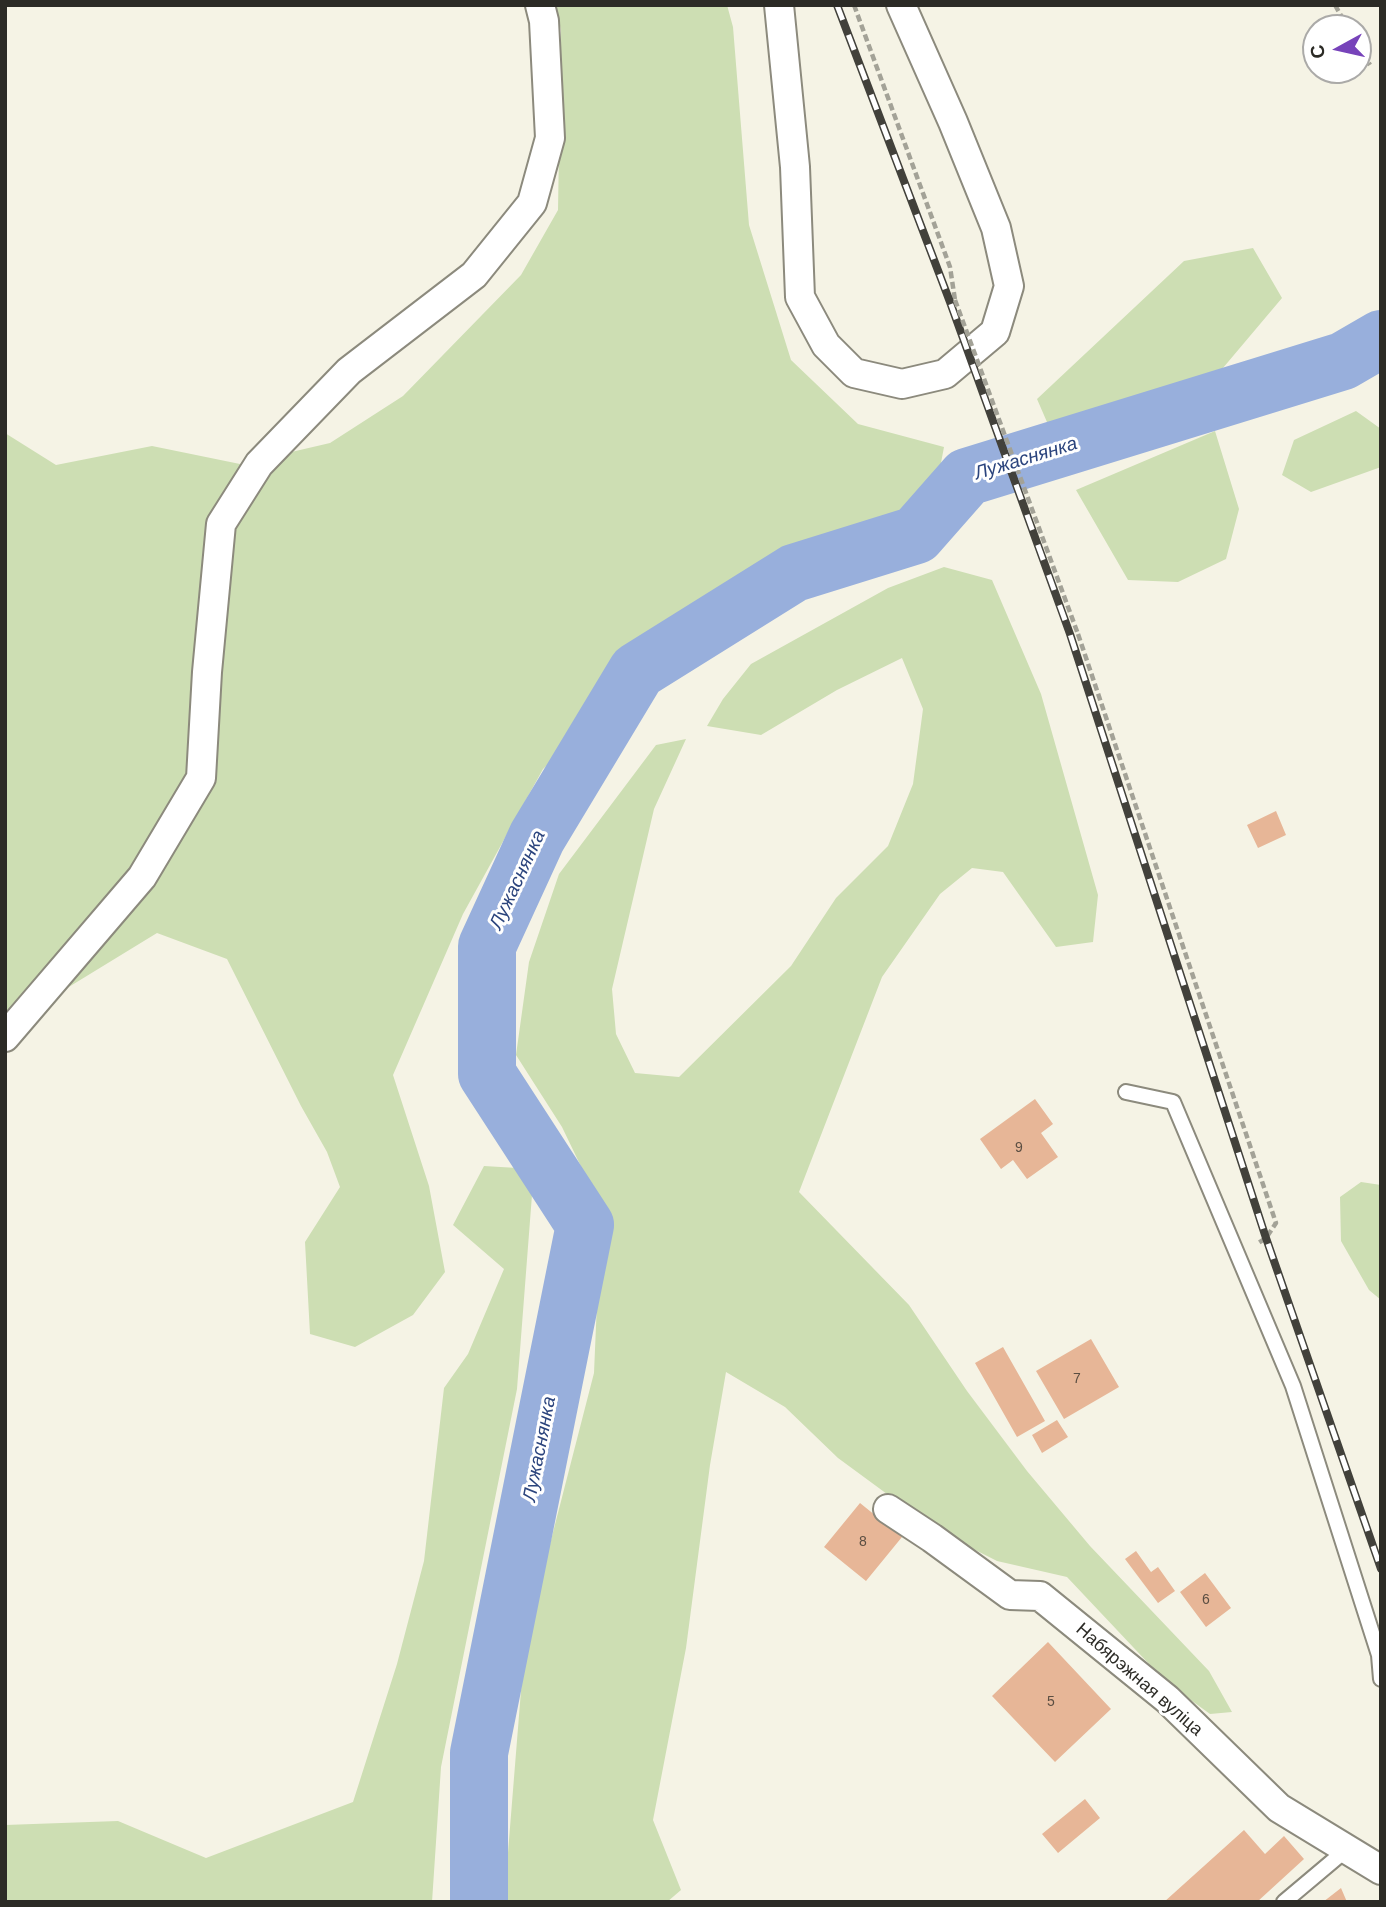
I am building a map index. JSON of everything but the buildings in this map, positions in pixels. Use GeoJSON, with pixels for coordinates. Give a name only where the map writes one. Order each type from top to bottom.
{"type":"FeatureCollection","features":[{"type":"Feature","properties":{"kind":"street"},"geometry":{"type":"LineString","coordinates":[[5,1037],[142,877],[201,778],[207,672],[221,524],[259,464],[349,372],[474,275],[532,203],[550,138],[544,21],[540,5]]}},
{"type":"Feature","properties":{"kind":"street"},"geometry":{"type":"LineString","coordinates":[[779,5],[795,167],[800,297],[826,345],[854,373],[902,384],[945,374],[995,332],[1009,286],[996,228],[901,5]]}},
{"type":"Feature","properties":{"kind":"street","name":"Набярэжная вуліца"},"geometry":{"type":"LineString","coordinates":[[888,1509],[1010,1595],[1040,1596],[1167,1699],[1279,1808],[1381,1870]]}},
{"type":"Feature","properties":{"kind":"lane"},"geometry":{"type":"LineString","coordinates":[[1126,1092],[1173,1102],[1293,1386],[1379,1655],[1381,1679]]}},
{"type":"Feature","properties":{"kind":"lane"},"geometry":{"type":"LineString","coordinates":[[1284,1902],[1347,1849]]}},
{"type":"Feature","properties":{"kind":"path"},"geometry":{"type":"LineString","coordinates":[[854,5],[950,267],[955,300],[1078,635],[1276,1223],[1266,1238],[1238,1258]]}},
{"type":"Feature","properties":{"kind":"green space"},"geometry":{"type":"Polygon","coordinates":[[[556,5],[727,5],[733,27],[749,225],[791,360],[858,424],[944,447],[930,521],[807,555],[708,611],[543,769],[463,914],[393,1075],[429,1186],[445,1272],[413,1315],[355,1347],[310,1334],[305,1242],[340,1187],[327,1152],[227,959],[157,933],[5,1026],[5,433],[56,465],[152,446],[240,464],[330,443],[403,396],[521,275],[558,210],[561,31],[556,5]]]}},
{"type":"Feature","properties":{"kind":"green space"},"geometry":{"type":"Polygon","coordinates":[[[1253,248],[1282,298],[1212,381],[1050,429],[1037,399],[1184,261],[1253,248]]]}},
{"type":"Feature","properties":{"kind":"green space"},"geometry":{"type":"Polygon","coordinates":[[[1356,411],[1381,429],[1381,467],[1311,492],[1282,475],[1294,440],[1356,411]]]}},
{"type":"Feature","properties":{"kind":"green space"},"geometry":{"type":"Polygon","coordinates":[[[1215,431],[1239,509],[1226,559],[1178,582],[1128,580],[1076,490],[1215,431]]]}},
{"type":"Feature","properties":{"kind":"green space"},"geometry":{"type":"Polygon","coordinates":[[[944,567],[992,580],[1041,694],[1098,895],[1093,942],[1056,947],[1003,872],[972,868],[940,894],[882,977],[799,1192],[909,1305],[967,1391],[1027,1471],[1090,1546],[1209,1671],[1232,1712],[1210,1714],[1166,1682],[1067,1577],[997,1561],[936,1530],[838,1458],[785,1407],[726,1372],[710,1465],[686,1648],[653,1820],[681,1890],[667,1902],[504,1902],[525,1641],[594,1373],[601,1208],[562,1127],[516,1055],[529,962],[559,874],[656,745],[686,739],[654,809],[612,989],[616,1034],[635,1073],[679,1077],[791,966],[836,898],[888,846],[913,784],[923,709],[902,658],[837,690],[761,735],[707,726],[723,699],[751,664],[888,588],[944,567]]]}},
{"type":"Feature","properties":{"kind":"green space"},"geometry":{"type":"Polygon","coordinates":[[[484,1166],[534,1169],[517,1389],[441,1767],[432,1902],[5,1902],[5,1825],[118,1821],[206,1858],[353,1802],[397,1664],[424,1561],[444,1388],[468,1354],[504,1269],[453,1225],[484,1166]]]}},
{"type":"Feature","properties":{"kind":"green space"},"geometry":{"type":"Polygon","coordinates":[[[1361,1182],[1381,1185],[1381,1300],[1369,1290],[1341,1241],[1340,1197],[1361,1182]]]}},
{"type":"Feature","properties":{"kind":"waterway","name":"Лужаснянка"},"geometry":{"type":"LineString","coordinates":[[479,1902],[479,1753],[585,1225],[487,1074],[487,946],[537,837],[637,671],[794,573],[916,535],[967,477],[1343,361],[1381,339]]}},
{"type":"Feature","properties":{"kind":"railway"},"geometry":{"type":"LineString","coordinates":[[837,5],[950,302],[1070,634],[1266,1238],[1381,1569]]}}]}
